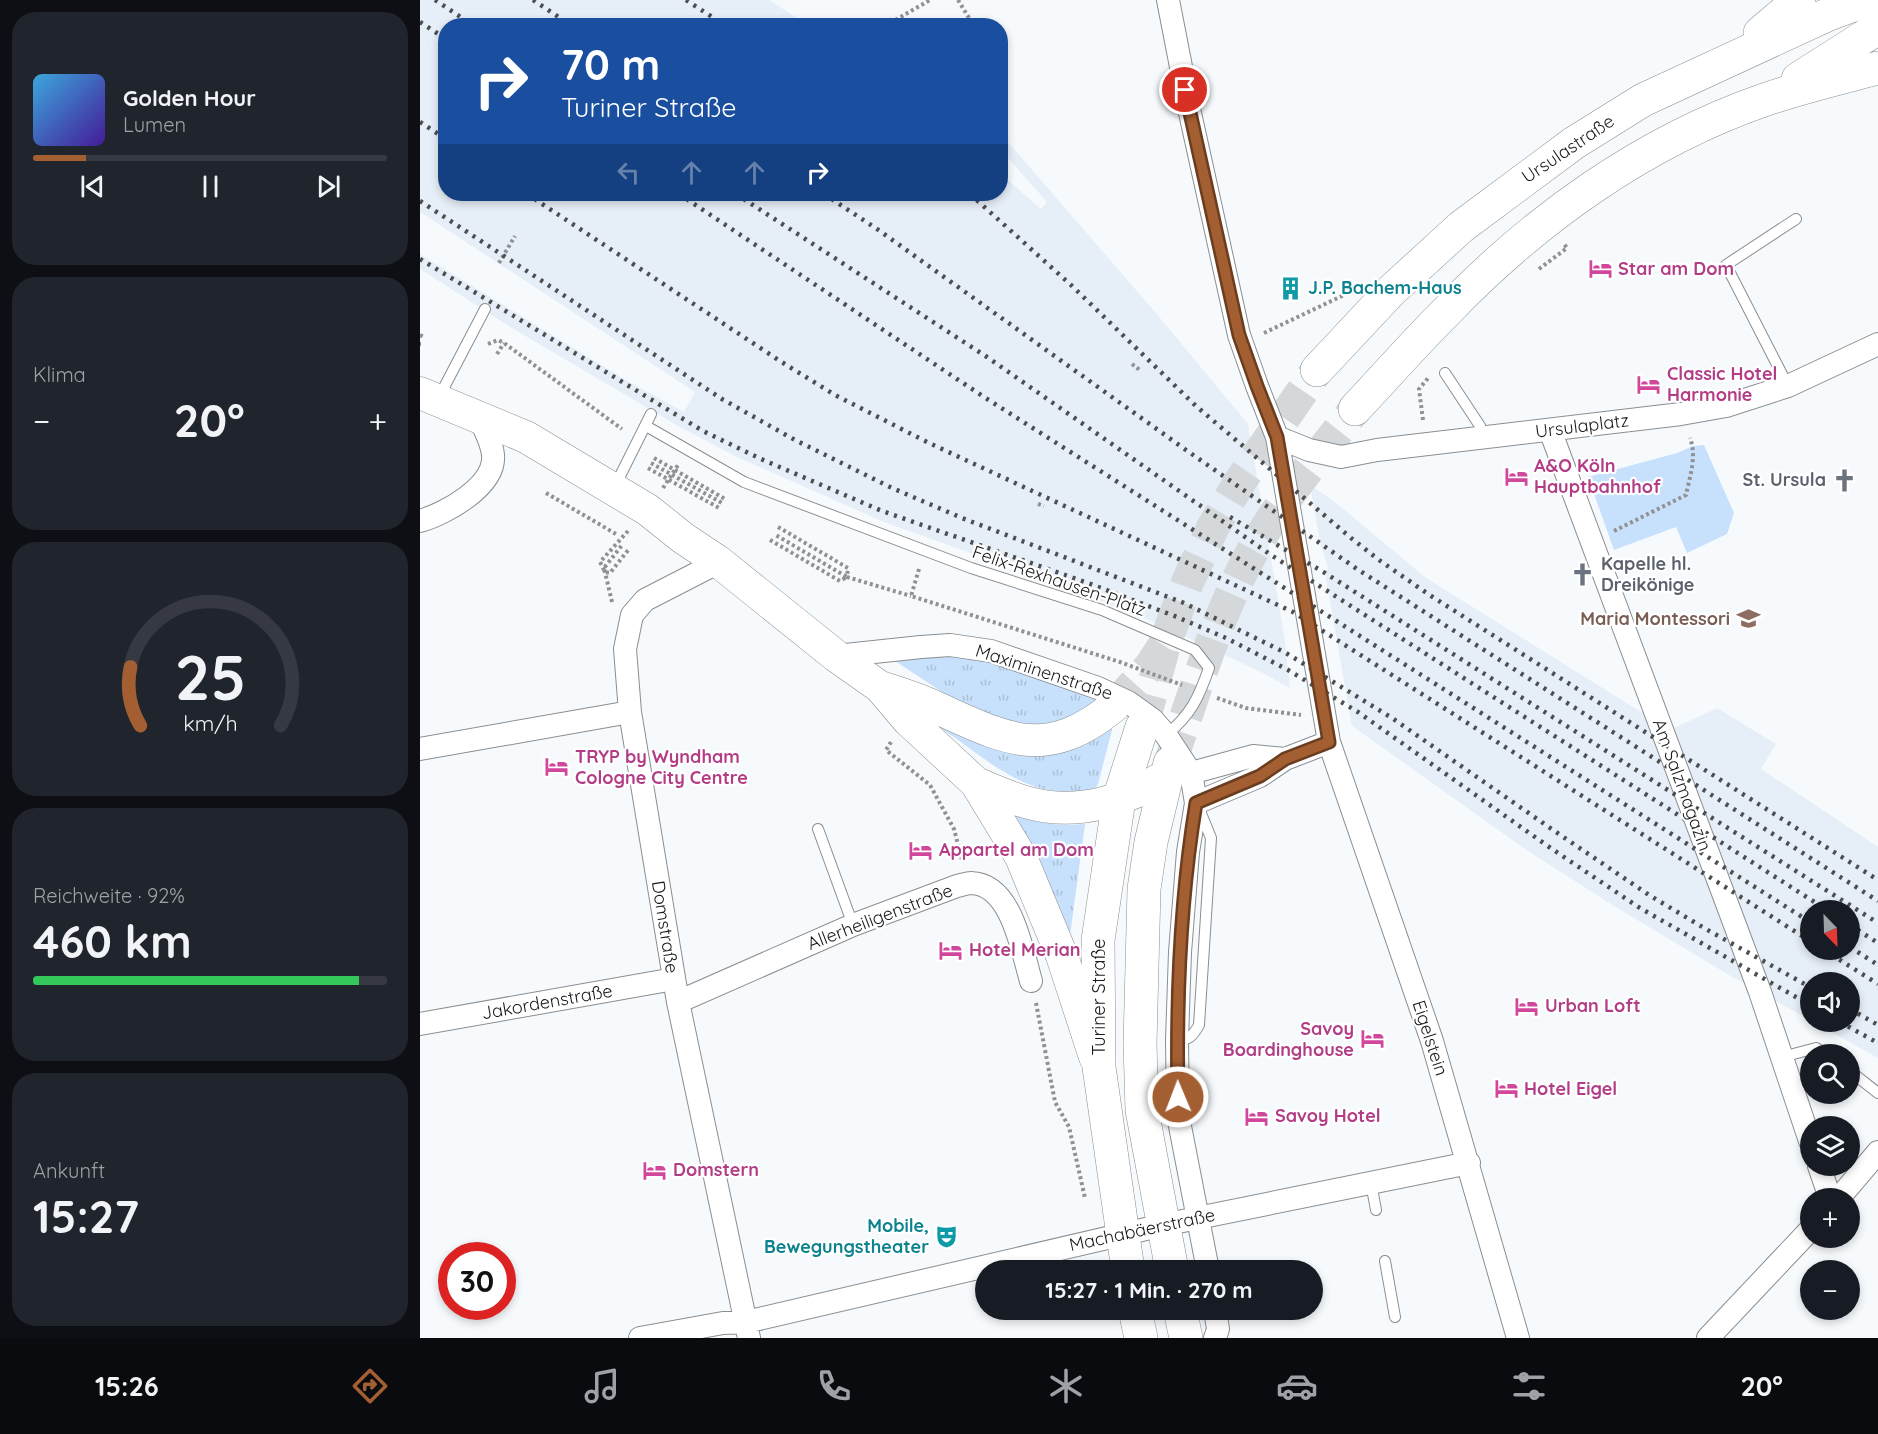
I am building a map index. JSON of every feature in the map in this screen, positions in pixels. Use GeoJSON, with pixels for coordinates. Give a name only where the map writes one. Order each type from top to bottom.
{"type":"FeatureCollection","features":[{"type":"Feature","properties":{"kind":"main road"},"geometry":{"type":"LineString","coordinates":[[1710,70],[1776,21],[1799,0]]}},
{"type":"Feature","properties":{"kind":"main road","name":"Ursulastraße"},"geometry":{"type":"LineString","coordinates":[[1317,370],[1391,291],[1461,227],[1574,143],[1643,100],[1829,14],[1866,0]]}},
{"type":"Feature","properties":{"kind":"main road"},"geometry":{"type":"LineString","coordinates":[[1763,100],[1878,28]]}},
{"type":"Feature","properties":{"kind":"main road"},"geometry":{"type":"LineString","coordinates":[[1355,410],[1446,311],[1498,262],[1583,194],[1637,159],[1692,130],[1763,100],[1878,68]]}},
{"type":"Feature","properties":{"kind":"main road","name":"Maximinenstraße"},"geometry":{"type":"LineString","coordinates":[[429,397],[526,437],[614,488],[719,562],[836,656],[880,687],[908,720],[976,783],[1022,857],[1062,956],[1099,1067]]}},
{"type":"Feature","properties":{"kind":"main road","name":"Maximinenstraße"},"geometry":{"type":"LineString","coordinates":[[880,687],[931,705],[981,729],[1007,737],[1029,740],[1068,735],[1093,722],[1113,707]]}},
{"type":"Feature","properties":{"kind":"main road"},"geometry":{"type":"LineString","coordinates":[[1167,754],[1144,889],[1140,1044],[1142,1110],[1170,1260]]}},
{"type":"Feature","properties":{"kind":"main road","name":"Maximinenstraße"},"geometry":{"type":"LineString","coordinates":[[976,783],[1015,799],[1050,807],[1074,808],[1119,799],[1151,785],[1167,754]]}},
{"type":"Feature","properties":{"kind":"main road","name":"Turiner Straße"},"geometry":{"type":"LineString","coordinates":[[1127,1260],[1099,1067],[1098,940],[1119,799],[1167,754]]}},
{"type":"Feature","properties":{"kind":"main road"},"geometry":{"type":"LineString","coordinates":[[1137,1320],[1141,1338]]}},
{"type":"Feature","properties":{"kind":"main road"},"geometry":{"type":"LineString","coordinates":[[1182,1320],[1186,1338]]}},
{"type":"Feature","properties":{"kind":"street","name":"Eigelstein"},"geometry":{"type":"LineString","coordinates":[[1168,0],[1190,113],[1239,335],[1277,437],[1329,742],[1432,1041],[1518,1338]]}},
{"type":"Feature","properties":{"kind":"street","name":"Ursulaplatz"},"geometry":{"type":"LineString","coordinates":[[1277,437],[1309,450],[1341,457],[1377,450],[1682,414],[1726,406],[1788,386],[1878,344]]}},
{"type":"Feature","properties":{"kind":"street"},"geometry":{"type":"LineString","coordinates":[[420,521],[443,513],[469,495],[484,481],[494,456],[490,440],[480,419]]}},
{"type":"Feature","properties":{"kind":"street","name":"Am Salzmagazin"},"geometry":{"type":"LineString","coordinates":[[1550,430],[1760,992],[1801,1116]]}},
{"type":"Feature","properties":{"kind":"street","name":"Domstraße"},"geometry":{"type":"LineString","coordinates":[[719,562],[645,600],[632,615],[625,648],[630,712],[678,1002],[747,1330]]}},
{"type":"Feature","properties":{"kind":"street","name":"Maximinenstraße"},"geometry":{"type":"LineString","coordinates":[[836,656],[950,645],[992,651],[1112,694],[1128,702],[1153,720],[1167,754]]}},
{"type":"Feature","properties":{"kind":"street"},"geometry":{"type":"LineString","coordinates":[[420,749],[630,712]]}},
{"type":"Feature","properties":{"kind":"street"},"geometry":{"type":"LineString","coordinates":[[1196,803],[1260,776],[1285,759],[1329,742]]}},
{"type":"Feature","properties":{"kind":"street"},"geometry":{"type":"LineString","coordinates":[[1167,754],[1285,759]]}},
{"type":"Feature","properties":{"kind":"street"},"geometry":{"type":"LineString","coordinates":[[1167,754],[1196,803],[1187,863],[1180,952],[1177,1040],[1178,1116],[1206,1260]]}},
{"type":"Feature","properties":{"kind":"street","name":"Allerheiligenstraße"},"geometry":{"type":"LineString","coordinates":[[678,1002],[853,925],[957,886],[972,883],[992,890],[1003,900],[1014,922],[1031,981]]}},
{"type":"Feature","properties":{"kind":"street","name":"Jakordenstraße"},"geometry":{"type":"LineString","coordinates":[[420,1024],[674,979]]}},
{"type":"Feature","properties":{"kind":"street"},"geometry":{"type":"LineString","coordinates":[[1847,1188],[1878,1152]]}},
{"type":"Feature","properties":{"kind":"street","name":"Machabäerstraße"},"geometry":{"type":"LineString","coordinates":[[640,1338],[723,1323],[747,1330],[1123,1234],[1469,1163]]}},
{"type":"Feature","properties":{"kind":"street"},"geometry":{"type":"LineString","coordinates":[[1708,1338],[1800,1241]]}},
{"type":"Feature","properties":{"kind":"street"},"geometry":{"type":"LineString","coordinates":[[1215,1338],[1218,1329],[1217,1320]]}},
{"type":"Feature","properties":{"kind":"lane"},"geometry":{"type":"LineString","coordinates":[[1788,386],[1725,265],[1796,219]]}},
{"type":"Feature","properties":{"kind":"lane"},"geometry":{"type":"LineString","coordinates":[[429,397],[467,341],[485,309]]}},
{"type":"Feature","properties":{"kind":"lane"},"geometry":{"type":"LineString","coordinates":[[1445,373],[1480,426],[1481,439]]}},
{"type":"Feature","properties":{"kind":"lane"},"geometry":{"type":"LineString","coordinates":[[614,488],[651,414]]}},
{"type":"Feature","properties":{"kind":"lane"},"geometry":{"type":"LineString","coordinates":[[646,426],[744,482],[915,546]]}},
{"type":"Feature","properties":{"kind":"lane","name":"Felix-Rexhausen-Platz"},"geometry":{"type":"LineString","coordinates":[[915,546],[971,568],[1102,610],[1195,650],[1209,668],[1194,705],[1182,722],[1167,754]]}},
{"type":"Feature","properties":{"kind":"lane"},"geometry":{"type":"LineString","coordinates":[[1177,1040],[1187,1040],[1194,1035],[1199,1025],[1210,838],[1196,803]]}},
{"type":"Feature","properties":{"kind":"lane"},"geometry":{"type":"LineString","coordinates":[[818,829],[853,925]]}},
{"type":"Feature","properties":{"kind":"lane"},"geometry":{"type":"LineString","coordinates":[[1178,1008],[1200,1000]]}},
{"type":"Feature","properties":{"kind":"lane"},"geometry":{"type":"LineString","coordinates":[[1782,1057],[1800,1052]]}},
{"type":"Feature","properties":{"kind":"lane"},"geometry":{"type":"LineString","coordinates":[[1860,1079],[1878,1093]]}},
{"type":"Feature","properties":{"kind":"lane"},"geometry":{"type":"LineString","coordinates":[[1371,1183],[1376,1210]]}},
{"type":"Feature","properties":{"kind":"lane"},"geometry":{"type":"LineString","coordinates":[[1385,1261],[1395,1317]]}},
{"type":"Feature","properties":{"kind":"path"},"geometry":{"type":"LineString","coordinates":[[899,18],[930,0]]}},
{"type":"Feature","properties":{"kind":"path"},"geometry":{"type":"LineString","coordinates":[[958,0],[969,18]]}},
{"type":"Feature","properties":{"kind":"path"},"geometry":{"type":"LineString","coordinates":[[499,262],[515,236]]}},
{"type":"Feature","properties":{"kind":"path"},"geometry":{"type":"LineString","coordinates":[[1270,330],[1348,293]]}},
{"type":"Feature","properties":{"kind":"path"},"geometry":{"type":"LineString","coordinates":[[467,341],[478,348],[498,340],[504,343],[637,440]]}},
{"type":"Feature","properties":{"kind":"path"},"geometry":{"type":"LineString","coordinates":[[497,354],[504,343]]}},
{"type":"Feature","properties":{"kind":"path"},"geometry":{"type":"LineString","coordinates":[[1132,364],[1141,371]]}},
{"type":"Feature","properties":{"kind":"path"},"geometry":{"type":"LineString","coordinates":[[1594,549],[1603,535],[1639,520],[1686,495],[1693,454]]}},
{"type":"Feature","properties":{"kind":"path"},"geometry":{"type":"LineString","coordinates":[[651,463],[723,501],[654,458]]}},
{"type":"Feature","properties":{"kind":"path"},"geometry":{"type":"LineString","coordinates":[[648,468],[719,508]]}},
{"type":"Feature","properties":{"kind":"path"},"geometry":{"type":"LineString","coordinates":[[546,493],[616,534]]}},
{"type":"Feature","properties":{"kind":"path"},"geometry":{"type":"LineString","coordinates":[[1038,504],[1044,506]]}},
{"type":"Feature","properties":{"kind":"path"},"geometry":{"type":"LineString","coordinates":[[778,527],[848,568],[848,577]]}},
{"type":"Feature","properties":{"kind":"path"},"geometry":{"type":"LineString","coordinates":[[774,534],[848,577],[1120,662],[1246,708],[1285,714],[1323,715]]}},
{"type":"Feature","properties":{"kind":"path"},"geometry":{"type":"LineString","coordinates":[[770,540],[840,581],[848,577]]}},
{"type":"Feature","properties":{"kind":"path"},"geometry":{"type":"LineString","coordinates":[[622,544],[604,570],[610,573],[629,549]]}},
{"type":"Feature","properties":{"kind":"path"},"geometry":{"type":"LineString","coordinates":[[911,596],[922,557],[915,546]]}},
{"type":"Feature","properties":{"kind":"path"},"geometry":{"type":"LineString","coordinates":[[930,784],[954,829],[964,870],[972,883]]}},
{"type":"Feature","properties":{"kind":"path"},"geometry":{"type":"LineString","coordinates":[[1031,981],[1055,1102],[1069,1127],[1086,1205]]}},
{"type":"Feature","properties":{"kind":"shaded area"},"geometry":{"type":"Polygon","coordinates":[[[420,0],[770,0],[797,18],[438,18],[438,201],[1008,201],[1008,180],[1041,209],[1047,202],[1008,158],[1008,142],[1248,424],[1284,635],[1290,688],[1163,626],[1082,593],[884,522],[737,457],[678,426],[512,328],[420,269],[420,254],[624,379],[684,412],[695,392],[420,212],[420,0]]]}},
{"type":"Feature","properties":{"kind":"shaded area"},"geometry":{"type":"Polygon","coordinates":[[[1310,485],[1335,502],[1426,578],[1670,730],[1717,708],[1776,744],[1761,769],[1878,847],[1878,1058],[1860,1048],[1860,1044],[1853,1044],[1831,1032],[1860,1032],[1860,972],[1800,972],[1800,1014],[1614,906],[1531,853],[1352,726],[1325,573],[1328,568],[1320,542],[1310,485]]]}},
{"type":"Feature","properties":{"kind":"green space"},"geometry":{"type":"Polygon","coordinates":[[[1704,445],[1734,513],[1727,534],[1687,553],[1676,527],[1614,550],[1588,477],[1677,453],[1693,446],[1704,445]]]}},
{"type":"Feature","properties":{"kind":"green space"},"geometry":{"type":"Polygon","coordinates":[[[955,653],[982,658],[1104,703],[1043,730],[983,719],[892,659],[955,653]]]}},
{"type":"Feature","properties":{"kind":"green space"},"geometry":{"type":"Polygon","coordinates":[[[923,717],[957,727],[1108,726],[1112,730],[1095,789],[1075,792],[1057,791],[1025,783],[1010,775],[923,717]]]}},
{"type":"Feature","properties":{"kind":"green space"},"geometry":{"type":"Polygon","coordinates":[[[1016,815],[1050,824],[1085,824],[1069,943],[1010,819],[1016,815]]]}},
{"type":"Feature","properties":{"kind":"tunnel"},"geometry":{"type":"LineString","coordinates":[[1142,727],[1165,643],[1188,581],[1213,527],[1241,480],[1317,370]]}},
{"type":"Feature","properties":{"kind":"tunnel"},"geometry":{"type":"LineString","coordinates":[[1170,763],[1216,631],[1251,554],[1287,498],[1355,409]]}},
{"type":"Feature","properties":{"kind":"tunnel"},"geometry":{"type":"LineString","coordinates":[[1113,707],[1150,666],[1165,643]]}},
{"type":"Feature","properties":{"kind":"railway"},"geometry":{"type":"LineString","coordinates":[[435,0],[462,18]]}},
{"type":"Feature","properties":{"kind":"railway"},"geometry":{"type":"LineString","coordinates":[[533,0],[560,18]]}},
{"type":"Feature","properties":{"kind":"railway"},"geometry":{"type":"LineString","coordinates":[[686,0],[714,18]]}},
{"type":"Feature","properties":{"kind":"railway"},"geometry":{"type":"LineString","coordinates":[[420,22],[438,34]]}},
{"type":"Feature","properties":{"kind":"railway"},"geometry":{"type":"LineString","coordinates":[[420,122],[438,134]]}},
{"type":"Feature","properties":{"kind":"railway"},"geometry":{"type":"LineString","coordinates":[[420,201],[722,399],[795,440],[892,488],[962,518],[1184,603],[1286,653],[1392,718],[1649,895],[1800,981]]}},
{"type":"Feature","properties":{"kind":"railway"},"geometry":{"type":"LineString","coordinates":[[538,201],[835,395],[929,443],[1293,612],[1800,935]]}},
{"type":"Feature","properties":{"kind":"railway"},"geometry":{"type":"LineString","coordinates":[[690,201],[984,397],[1800,916]]}},
{"type":"Feature","properties":{"kind":"railway"},"geometry":{"type":"LineString","coordinates":[[747,201],[987,357],[1271,555],[1811,900]]}},
{"type":"Feature","properties":{"kind":"railway"},"geometry":{"type":"LineString","coordinates":[[835,201],[1357,569],[1878,901]]}},
{"type":"Feature","properties":{"kind":"railway"},"geometry":{"type":"LineString","coordinates":[[978,201],[1071,285],[1196,406],[1379,560],[1428,594],[1878,880]]}},
{"type":"Feature","properties":{"kind":"railway"},"geometry":{"type":"LineString","coordinates":[[420,259],[703,431],[761,459],[882,511],[1088,583],[1177,617],[1226,638],[1288,670],[1358,712],[1640,908],[1800,999]]}},
{"type":"Feature","properties":{"kind":"railway"},"geometry":{"type":"LineString","coordinates":[[1230,517],[1325,573],[1878,923]]}},
{"type":"Feature","properties":{"kind":"railway"},"geometry":{"type":"LineString","coordinates":[[1860,931],[1878,943]]}},
{"type":"Feature","properties":{"kind":"railway"},"geometry":{"type":"LineString","coordinates":[[1860,953],[1878,965]]}},
{"type":"Feature","properties":{"kind":"railway"},"geometry":{"type":"LineString","coordinates":[[1840,960],[1878,984]]}},
{"type":"Feature","properties":{"kind":"railway"},"geometry":{"type":"LineString","coordinates":[[1860,1015],[1878,1025]]}},
{"type":"Feature","properties":{"kind":"railway"},"geometry":{"type":"LineString","coordinates":[[1858,1032],[1878,1043]]}},
{"type":"Feature","properties":{"kind":"place","name":"Star am Dom"},"geometry":{"type":"Point","coordinates":[1600,269]}},
{"type":"Feature","properties":{"kind":"place","name":"J.P. Bachem-Haus"},"geometry":{"type":"Point","coordinates":[1290,288]}},
{"type":"Feature","properties":{"kind":"place","name":"Classic Hotel Harmonie"},"geometry":{"type":"Point","coordinates":[1649,384]}},
{"type":"Feature","properties":{"kind":"place","name":"A&O Köln Hauptbahnhof"},"geometry":{"type":"Point","coordinates":[1516,476]}},
{"type":"Feature","properties":{"kind":"place","name":"St. Ursula"},"geometry":{"type":"Point","coordinates":[1844,480]}},
{"type":"Feature","properties":{"kind":"place","name":"Kapelle hl. Dreikönige"},"geometry":{"type":"Point","coordinates":[1583,574]}},
{"type":"Feature","properties":{"kind":"place","name":"Maria Montessori"},"geometry":{"type":"Point","coordinates":[1748,619]}},
{"type":"Feature","properties":{"kind":"place","name":"TRYP by Wyndham Cologne City Centre"},"geometry":{"type":"Point","coordinates":[557,767]}},
{"type":"Feature","properties":{"kind":"place","name":"Appartel am Dom"},"geometry":{"type":"Point","coordinates":[921,850]}},
{"type":"Feature","properties":{"kind":"place","name":"Hotel Merian"},"geometry":{"type":"Point","coordinates":[951,950]}},
{"type":"Feature","properties":{"kind":"place","name":"Urban Loft"},"geometry":{"type":"Point","coordinates":[1527,1006]}},
{"type":"Feature","properties":{"kind":"place","name":"Savoy Boardinghouse"},"geometry":{"type":"Point","coordinates":[1372,1039]}},
{"type":"Feature","properties":{"kind":"place","name":"Hotel Eigel"},"geometry":{"type":"Point","coordinates":[1506,1089]}},
{"type":"Feature","properties":{"kind":"place","name":"Savoy Hotel"},"geometry":{"type":"Point","coordinates":[1257,1116]}},
{"type":"Feature","properties":{"kind":"place","name":"Domstern"},"geometry":{"type":"Point","coordinates":[655,1170]}},
{"type":"Feature","properties":{"kind":"place","name":"Mobile, Bewegungstheater"},"geometry":{"type":"Point","coordinates":[947,1236]}},
{"type":"Feature","properties":{"kind":"route"},"geometry":{"type":"LineString","coordinates":[[1178,1097],[1180,952],[1188,852],[1196,803],[1260,776],[1285,759],[1329,742],[1277,437],[1239,335],[1185,90]]}}]}
